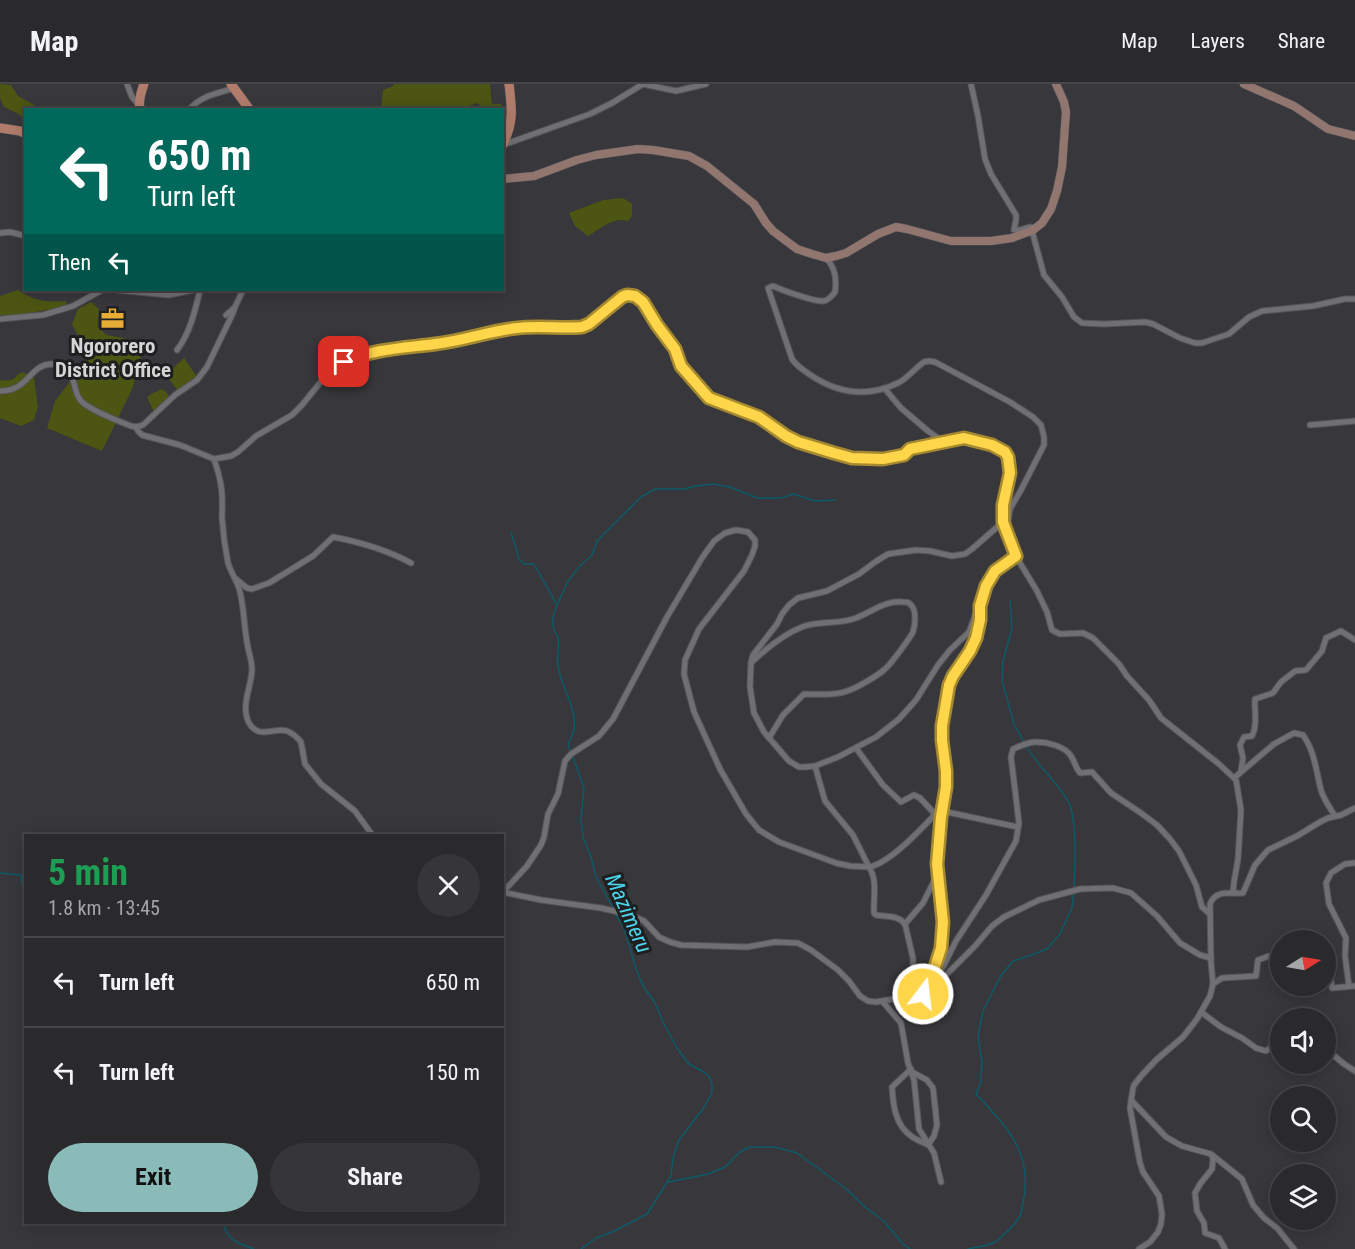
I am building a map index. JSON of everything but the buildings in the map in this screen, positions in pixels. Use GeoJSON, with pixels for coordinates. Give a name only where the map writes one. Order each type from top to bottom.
{"type":"FeatureCollection","features":[{"type":"Feature","properties":{"kind":"main road"},"geometry":{"type":"LineString","coordinates":[[140,107],[144,84]]}},
{"type":"Feature","properties":{"kind":"main road"},"geometry":{"type":"LineString","coordinates":[[504,143],[513,111],[509,84]]}},
{"type":"Feature","properties":{"kind":"main road"},"geometry":{"type":"LineString","coordinates":[[504,179],[527,177],[586,157],[638,149],[653,150],[689,156],[707,166],[754,204],[766,223],[787,243],[801,251],[826,258],[846,253],[878,234],[896,227],[951,241],[991,241],[1012,238],[1033,231],[1042,222],[1051,208],[1062,172],[1066,111],[1056,84]]}},
{"type":"Feature","properties":{"kind":"main road"},"geometry":{"type":"LineString","coordinates":[[1244,84],[1292,105],[1328,129],[1355,136]]}},
{"type":"Feature","properties":{"kind":"main road"},"geometry":{"type":"LineString","coordinates":[[233,86],[249,108]]}},
{"type":"Feature","properties":{"kind":"main road"},"geometry":{"type":"LineString","coordinates":[[0,128],[24,133]]}},
{"type":"Feature","properties":{"kind":"street"},"geometry":{"type":"LineString","coordinates":[[127,84],[132,97],[140,107]]}},
{"type":"Feature","properties":{"kind":"street"},"geometry":{"type":"LineString","coordinates":[[504,145],[590,114],[643,84],[676,91],[706,84]]}},
{"type":"Feature","properties":{"kind":"street"},"geometry":{"type":"LineString","coordinates":[[970,84],[985,159],[991,174],[1016,215],[1014,230],[1031,228],[1044,275],[1062,297],[1074,317],[1082,323],[1145,322],[1192,343],[1202,343],[1229,334],[1249,317],[1262,311],[1355,299]]}},
{"type":"Feature","properties":{"kind":"street"},"geometry":{"type":"LineString","coordinates":[[191,108],[203,98],[233,86]]}},
{"type":"Feature","properties":{"kind":"street"},"geometry":{"type":"LineString","coordinates":[[0,233],[10,232],[24,236]]}},
{"type":"Feature","properties":{"kind":"street"},"geometry":{"type":"LineString","coordinates":[[826,258],[831,263],[836,282],[835,292],[827,300],[797,295],[773,286],[768,288],[792,359],[796,364],[820,381],[842,390],[859,393],[885,389],[900,382],[924,362],[935,362],[1010,402],[1040,423],[1045,442],[1010,508],[1009,538]]}},
{"type":"Feature","properties":{"kind":"street"},"geometry":{"type":"LineString","coordinates":[[0,319],[43,315],[73,306],[100,291]]}},
{"type":"Feature","properties":{"kind":"street"},"geometry":{"type":"LineString","coordinates":[[127,291],[169,295],[188,291]]}},
{"type":"Feature","properties":{"kind":"street"},"geometry":{"type":"LineString","coordinates":[[177,350],[188,332],[200,291]]}},
{"type":"Feature","properties":{"kind":"street"},"geometry":{"type":"LineString","coordinates":[[0,391],[20,387],[41,366],[59,365],[69,372],[80,400],[91,408],[136,427],[143,425],[175,395],[197,380],[207,367],[243,291]]}},
{"type":"Feature","properties":{"kind":"street"},"geometry":{"type":"LineString","coordinates":[[136,427],[142,435],[180,445],[214,459],[231,456],[256,436],[292,415],[328,373],[356,356],[520,328],[582,327],[622,297],[632,295],[643,302],[675,349],[681,366],[707,396],[759,417],[798,442],[852,458],[873,459],[904,455],[910,449],[960,438],[992,445],[1006,453],[1009,461],[1010,473],[1003,505],[1003,522],[1016,556],[1047,612],[1052,630],[1060,634],[1083,633],[1093,638],[1119,664],[1161,718],[1236,780],[1241,810],[1233,893]]}},
{"type":"Feature","properties":{"kind":"street"},"geometry":{"type":"LineString","coordinates":[[226,315],[235,307]]}},
{"type":"Feature","properties":{"kind":"street"},"geometry":{"type":"LineString","coordinates":[[885,389],[901,408],[941,442]]}},
{"type":"Feature","properties":{"kind":"street"},"geometry":{"type":"LineString","coordinates":[[1310,425],[1355,421]]}},
{"type":"Feature","properties":{"kind":"street"},"geometry":{"type":"LineString","coordinates":[[214,459],[221,483],[222,518],[229,566],[240,592],[252,665],[246,694],[248,720],[258,731],[287,731],[299,739],[305,764],[321,784],[355,811],[372,834]]}},
{"type":"Feature","properties":{"kind":"street"},"geometry":{"type":"LineString","coordinates":[[1003,522],[965,554],[952,556],[916,550],[888,554],[859,574],[827,591],[798,598],[789,605],[753,655],[750,687],[754,713],[784,757],[794,764],[805,767],[815,766],[856,748],[883,732],[910,707],[938,665],[969,632],[993,574],[1016,556]]}},
{"type":"Feature","properties":{"kind":"street"},"geometry":{"type":"LineString","coordinates":[[504,891],[527,866],[541,845],[548,814],[558,794],[565,761],[571,754],[599,735],[613,719],[667,617],[702,558],[714,541],[725,533],[736,530],[748,532],[755,540],[755,546],[744,571],[699,629],[685,660],[684,674],[694,712],[720,769],[746,813],[759,830],[787,845],[850,866],[869,867],[880,863],[897,850],[942,808]]}},
{"type":"Feature","properties":{"kind":"street"},"geometry":{"type":"LineString","coordinates":[[235,578],[247,588],[259,587],[313,556],[333,537],[370,546],[411,564]]}},
{"type":"Feature","properties":{"kind":"street"},"geometry":{"type":"LineString","coordinates":[[751,662],[768,647],[800,627],[815,622],[846,621],[885,603],[906,602],[910,603],[913,608],[915,619],[912,632],[884,671],[849,690],[837,693],[804,694],[783,715],[769,738]]}},
{"type":"Feature","properties":{"kind":"street"},"geometry":{"type":"LineString","coordinates":[[916,995],[932,972],[940,952],[943,922],[937,854],[946,780],[942,726],[953,676],[976,638],[980,606]]}},
{"type":"Feature","properties":{"kind":"street"},"geometry":{"type":"LineString","coordinates":[[1241,771],[1243,759],[1240,745],[1244,738],[1252,736],[1254,732],[1255,699],[1273,693],[1281,682],[1295,671],[1306,670],[1322,651],[1326,638],[1341,631],[1355,640]]}},
{"type":"Feature","properties":{"kind":"street"},"geometry":{"type":"LineString","coordinates":[[1234,778],[1274,744],[1294,733],[1303,735],[1310,745],[1324,798],[1335,816]]}},
{"type":"Feature","properties":{"kind":"street"},"geometry":{"type":"LineString","coordinates":[[916,995],[943,967],[1016,841],[1018,827],[1011,757],[1013,749],[1022,745],[1036,742],[1063,746],[1080,773],[1092,772],[1111,793],[1157,825],[1179,851],[1196,885],[1202,907],[1210,914]]}},
{"type":"Feature","properties":{"kind":"street"},"geometry":{"type":"LineString","coordinates":[[856,748],[876,776],[901,802],[914,795],[920,798],[935,814]]}},
{"type":"Feature","properties":{"kind":"street"},"geometry":{"type":"LineString","coordinates":[[815,766],[825,801],[856,839],[873,874],[874,913],[899,918],[905,924],[913,958],[916,995]]}},
{"type":"Feature","properties":{"kind":"street"},"geometry":{"type":"LineString","coordinates":[[942,808],[1018,827]]}},
{"type":"Feature","properties":{"kind":"street"},"geometry":{"type":"LineString","coordinates":[[1139,1249],[1150,1242],[1158,1232],[1162,1214],[1159,1196],[1143,1172],[1140,1162],[1130,1114],[1134,1085],[1156,1060],[1183,1037],[1210,996],[1213,984],[1210,904],[1215,896],[1221,893],[1243,892],[1255,865],[1268,850],[1335,816],[1353,810],[1355,817]]}},
{"type":"Feature","properties":{"kind":"street"},"geometry":{"type":"LineString","coordinates":[[1336,988],[1352,986],[1345,956],[1346,938],[1329,904],[1326,883],[1331,873],[1345,864],[1355,863]]}},
{"type":"Feature","properties":{"kind":"street"},"geometry":{"type":"LineString","coordinates":[[905,924],[923,903],[938,873]]}},
{"type":"Feature","properties":{"kind":"street"},"geometry":{"type":"LineString","coordinates":[[504,892],[632,915],[644,921],[659,937],[681,945],[747,947],[775,942],[798,943],[838,970],[860,996],[872,1002],[883,1002],[925,992],[1004,917],[1039,900],[1080,890],[1113,888],[1131,893],[1157,916],[1180,943],[1200,955],[1211,958]]}},
{"type":"Feature","properties":{"kind":"street"},"geometry":{"type":"LineString","coordinates":[[1213,984],[1222,978],[1256,976],[1258,960],[1270,956]]}},
{"type":"Feature","properties":{"kind":"street"},"geometry":{"type":"LineString","coordinates":[[883,1002],[901,1023],[908,1063],[915,1085],[919,1129],[935,1154],[941,1182]]}},
{"type":"Feature","properties":{"kind":"street"},"geometry":{"type":"LineString","coordinates":[[1201,1012],[1256,1048],[1266,1051],[1270,1048]]}},
{"type":"Feature","properties":{"kind":"street"},"geometry":{"type":"LineString","coordinates":[[1336,1057],[1355,1071]]}},
{"type":"Feature","properties":{"kind":"street"},"geometry":{"type":"LineString","coordinates":[[911,1071],[927,1080],[933,1088],[937,1125],[928,1145]]}},
{"type":"Feature","properties":{"kind":"street"},"geometry":{"type":"LineString","coordinates":[[911,1071],[892,1087],[893,1106],[898,1120],[909,1135],[928,1145]]}},
{"type":"Feature","properties":{"kind":"street"},"geometry":{"type":"LineString","coordinates":[[1131,1100],[1166,1137],[1182,1146],[1211,1154],[1242,1179],[1253,1205],[1294,1249]]}},
{"type":"Feature","properties":{"kind":"street"},"geometry":{"type":"LineString","coordinates":[[1211,1154],[1212,1169],[1195,1193],[1197,1211],[1204,1223],[1205,1233],[1219,1238],[1225,1249]]}},
{"type":"Feature","properties":{"kind":"green space"},"geometry":{"type":"Polygon","coordinates":[[[0,84],[11,85],[18,96],[39,108],[24,108],[24,120],[19,114],[4,107],[0,98],[0,84]]]}},
{"type":"Feature","properties":{"kind":"green space"},"geometry":{"type":"Polygon","coordinates":[[[394,84],[490,84],[492,104],[501,104],[503,108],[483,108],[477,103],[469,108],[373,108],[381,107],[383,90],[394,84]]]}},
{"type":"Feature","properties":{"kind":"green space"},"geometry":{"type":"Polygon","coordinates":[[[623,198],[632,204],[632,216],[628,221],[617,220],[588,236],[575,226],[569,213],[603,200],[623,198]]]}},
{"type":"Feature","properties":{"kind":"green space"},"geometry":{"type":"Polygon","coordinates":[[[18,290],[41,300],[66,301],[66,307],[10,316],[0,315],[0,296],[18,290]]]}},
{"type":"Feature","properties":{"kind":"green space"},"geometry":{"type":"Polygon","coordinates":[[[91,302],[99,309],[97,327],[107,335],[144,342],[133,387],[102,451],[47,428],[55,401],[93,352],[80,340],[72,324],[78,309],[91,302]]]}},
{"type":"Feature","properties":{"kind":"green space"},"geometry":{"type":"Polygon","coordinates":[[[184,358],[197,377],[178,391],[166,375],[184,358]]]}},
{"type":"Feature","properties":{"kind":"green space"},"geometry":{"type":"Polygon","coordinates":[[[23,372],[34,378],[38,407],[34,420],[21,426],[0,418],[0,380],[12,379],[23,372]]]}},
{"type":"Feature","properties":{"kind":"green space"},"geometry":{"type":"Polygon","coordinates":[[[162,389],[170,398],[154,412],[147,397],[162,389]]]}},
{"type":"Feature","properties":{"kind":"waterway"},"geometry":{"type":"LineString","coordinates":[[558,603],[568,581],[592,555],[597,541],[641,497],[655,489],[684,489],[713,484],[730,487],[757,498],[781,498],[794,494],[814,501],[835,500]]}},
{"type":"Feature","properties":{"kind":"waterway","name":"Mazimeru"},"geometry":{"type":"LineString","coordinates":[[511,532],[519,559],[524,564],[534,564],[557,605],[553,623],[558,637],[558,666],[574,722],[574,732],[568,744],[571,752]]}},
{"type":"Feature","properties":{"kind":"waterway"},"geometry":{"type":"LineString","coordinates":[[1010,601],[1012,628],[1003,661],[1002,681],[1014,724],[1024,742]]}},
{"type":"Feature","properties":{"kind":"waterway"},"geometry":{"type":"LineString","coordinates":[[1026,746],[1059,788],[1072,811],[1075,857],[1074,888]]}},
{"type":"Feature","properties":{"kind":"waterway","name":"Mazimeru"},"geometry":{"type":"LineString","coordinates":[[573,757],[584,788],[581,820],[583,837],[595,875],[613,908]]}},
{"type":"Feature","properties":{"kind":"waterway"},"geometry":{"type":"LineString","coordinates":[[0,873],[21,875],[24,886]]}},
{"type":"Feature","properties":{"kind":"waterway"},"geometry":{"type":"LineString","coordinates":[[968,1249],[995,1242],[1013,1226],[1021,1214],[1025,1185],[1025,1170],[1015,1142],[998,1118],[976,1094],[981,1081],[982,1063],[978,1036],[983,1011],[1000,977],[1013,961],[1047,949],[1060,934],[1072,908],[1074,893]]}},
{"type":"Feature","properties":{"kind":"waterway","name":"Mazimeru"},"geometry":{"type":"LineString","coordinates":[[581,1249],[596,1238],[647,1214],[671,1176],[673,1158],[679,1140],[703,1109],[712,1093],[709,1076],[689,1064],[677,1048],[655,1003],[643,986],[624,928],[615,913]]}},
{"type":"Feature","properties":{"kind":"waterway"},"geometry":{"type":"LineString","coordinates":[[669,1182],[708,1174],[725,1167],[740,1152],[749,1147],[775,1147],[797,1153],[845,1188],[884,1221],[910,1249]]}},
{"type":"Feature","properties":{"kind":"waterway"},"geometry":{"type":"LineString","coordinates":[[227,1224],[225,1229],[230,1237],[253,1249]]}},
{"type":"Feature","properties":{"kind":"place","name":"Ngororero District Office"},"geometry":{"type":"Point","coordinates":[113,318]}},
{"type":"Feature","properties":{"kind":"route"},"geometry":{"type":"LineString","coordinates":[[344,362],[356,356],[402,347],[436,344],[499,331],[520,328],[582,327],[622,297],[632,295],[643,302],[675,349],[681,366],[709,398],[764,419],[776,430],[798,442],[852,458],[883,459],[904,455],[910,449],[963,438],[992,445],[1005,452],[1010,473],[1002,510],[1003,522],[1016,556],[995,571],[986,586],[980,606],[981,615],[976,638],[949,685],[942,726],[946,787],[937,864],[943,922],[941,948],[935,967],[913,996],[923,994]]}}]}
